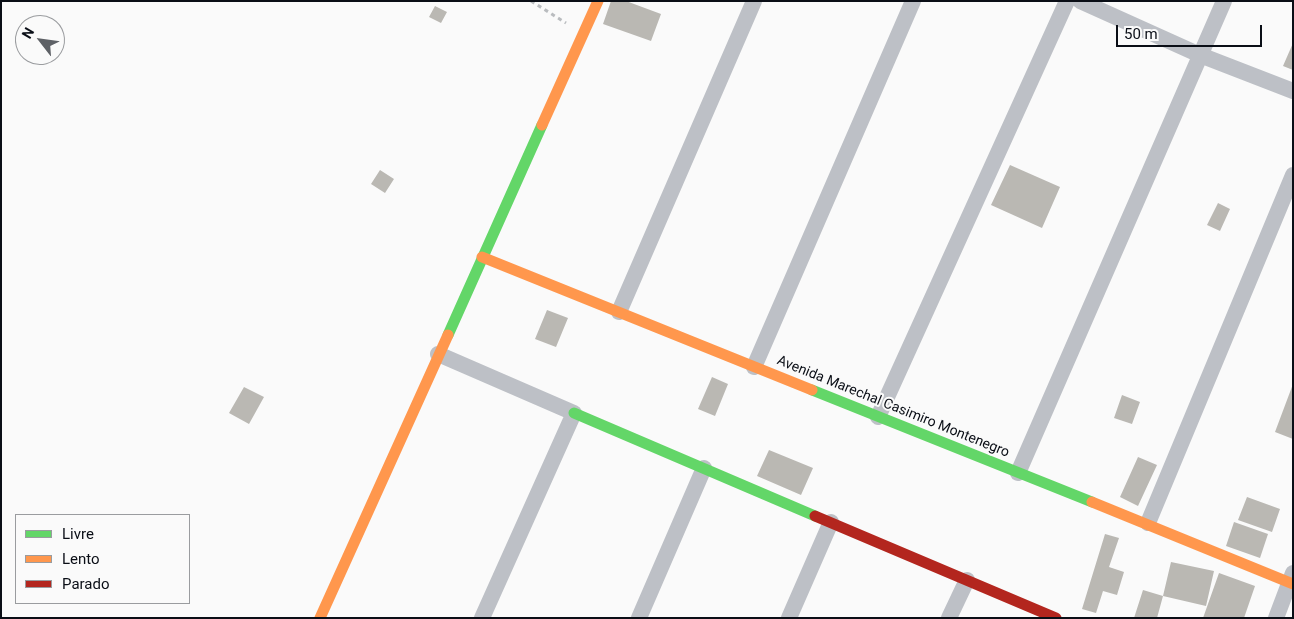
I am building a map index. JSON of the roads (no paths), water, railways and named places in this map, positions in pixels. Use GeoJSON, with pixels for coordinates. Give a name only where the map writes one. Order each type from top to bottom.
{"type":"FeatureCollection","features":[{"type":"Feature","properties":{"kind":"street"},"geometry":{"type":"LineString","coordinates":[[320,618],[598,1]]}},
{"type":"Feature","properties":{"kind":"street"},"geometry":{"type":"LineString","coordinates":[[619,312],[754,1]]}},
{"type":"Feature","properties":{"kind":"street"},"geometry":{"type":"LineString","coordinates":[[754,367],[913,1]]}},
{"type":"Feature","properties":{"kind":"street"},"geometry":{"type":"LineString","coordinates":[[878,417],[1068,1]]}},
{"type":"Feature","properties":{"kind":"street"},"geometry":{"type":"LineString","coordinates":[[1080,1],[1200,55],[1293,92]]}},
{"type":"Feature","properties":{"kind":"street"},"geometry":{"type":"LineString","coordinates":[[1018,473],[1224,1]]}},
{"type":"Feature","properties":{"kind":"street"},"geometry":{"type":"LineString","coordinates":[[1148,523],[1293,175]]}},
{"type":"Feature","properties":{"kind":"street","name":"Avenida Marechal Casimiro Montenegro"},"geometry":{"type":"LineString","coordinates":[[482,256],[878,417],[1292,580]]}},
{"type":"Feature","properties":{"kind":"street"},"geometry":{"type":"LineString","coordinates":[[438,354],[967,580],[1046,616]]}},
{"type":"Feature","properties":{"kind":"street"},"geometry":{"type":"LineString","coordinates":[[482,618],[574,413]]}},
{"type":"Feature","properties":{"kind":"street"},"geometry":{"type":"LineString","coordinates":[[639,618],[704,468]]}},
{"type":"Feature","properties":{"kind":"street"},"geometry":{"type":"LineString","coordinates":[[789,618],[831,522]]}},
{"type":"Feature","properties":{"kind":"street"},"geometry":{"type":"LineString","coordinates":[[949,618],[967,580]]}},
{"type":"Feature","properties":{"kind":"street"},"geometry":{"type":"LineString","coordinates":[[1276,618],[1292,580]]}}]}
